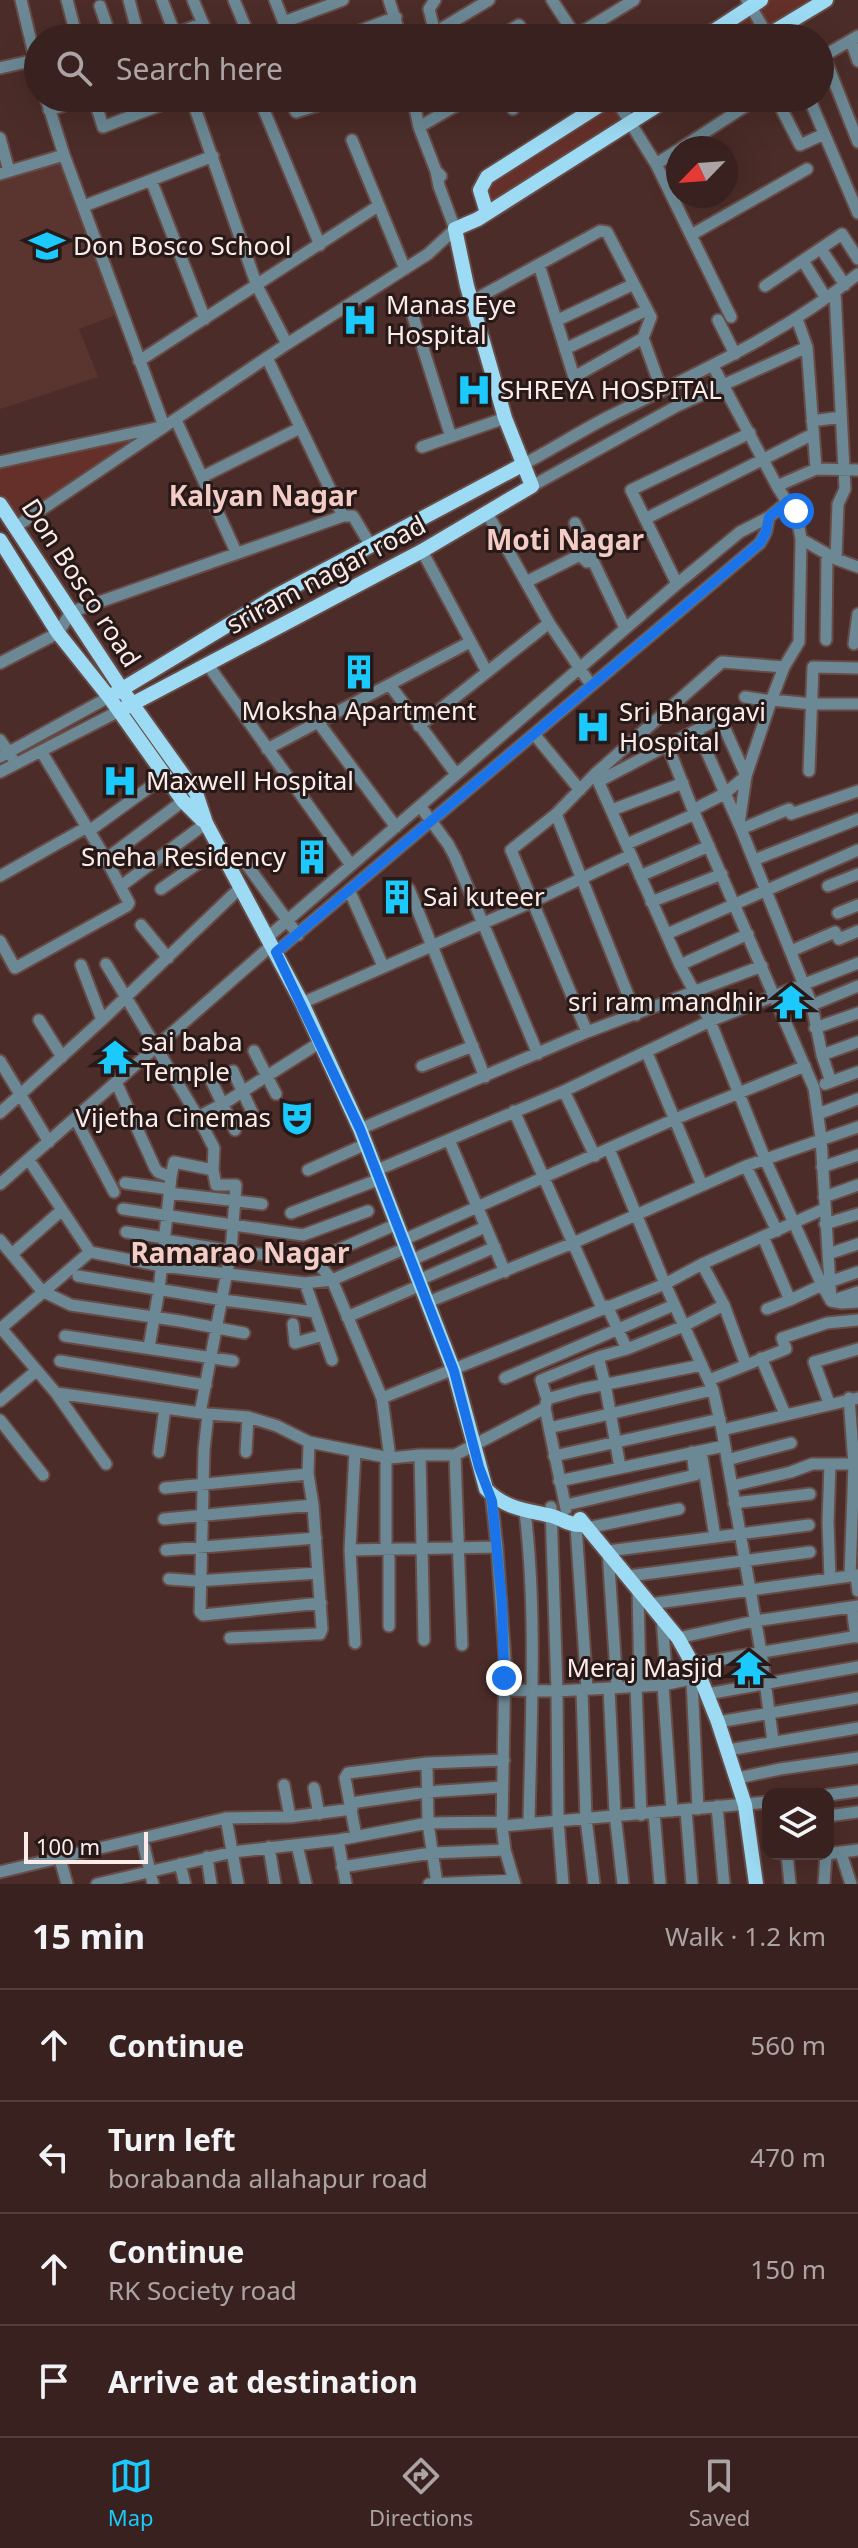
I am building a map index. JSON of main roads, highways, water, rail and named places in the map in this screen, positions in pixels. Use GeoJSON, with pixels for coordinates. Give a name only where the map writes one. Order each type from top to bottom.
{"type":"FeatureCollection","features":[{"type":"Feature","properties":{"kind":"main road"},"geometry":{"type":"LineString","coordinates":[[787,24],[826,0]]}},
{"type":"Feature","properties":{"kind":"main road"},"geometry":{"type":"LineString","coordinates":[[722,24],[753,2]]}},
{"type":"Feature","properties":{"kind":"main road"},"geometry":{"type":"LineString","coordinates":[[482,216],[480,190],[487,177],[591,112]]}},
{"type":"Feature","properties":{"kind":"main road"},"geometry":{"type":"LineString","coordinates":[[522,465],[505,418],[472,301],[471,266],[459,233],[647,112]]}},
{"type":"Feature","properties":{"kind":"main road","name":"sriram nagar road"},"geometry":{"type":"LineString","coordinates":[[115,693],[276,596],[522,465],[532,486],[422,551],[125,707]]}},
{"type":"Feature","properties":{"kind":"main road","name":"Don Bosco road"},"geometry":{"type":"LineString","coordinates":[[0,504],[71,612],[115,693]]}},
{"type":"Feature","properties":{"kind":"main road","name":"Don Bosco road"},"geometry":{"type":"LineString","coordinates":[[0,540],[58,633],[115,693]]}},
{"type":"Feature","properties":{"kind":"main road"},"geometry":{"type":"LineString","coordinates":[[115,693],[196,793],[206,823],[302,1003],[379,1174],[428,1302],[454,1371],[486,1489],[525,1512],[559,1510]]}},
{"type":"Feature","properties":{"kind":"main road"},"geometry":{"type":"LineString","coordinates":[[125,707],[165,776],[183,801],[206,823]]}},
{"type":"Feature","properties":{"kind":"main road"},"geometry":{"type":"LineString","coordinates":[[483,1479],[502,1493],[519,1500],[559,1510],[582,1526],[608,1551],[678,1638],[707,1694],[738,1778],[756,1884]]}},
{"type":"Feature","properties":{"kind":"place","name":"Don Bosco School"},"geometry":{"type":"Point","coordinates":[47,246]}},
{"type":"Feature","properties":{"kind":"place","name":"Manas Eye Hospital"},"geometry":{"type":"Point","coordinates":[360,320]}},
{"type":"Feature","properties":{"kind":"place","name":"SHREYA HOSPITAL"},"geometry":{"type":"Point","coordinates":[474,390]}},
{"type":"Feature","properties":{"kind":"place","name":"Moksha Apartment"},"geometry":{"type":"Point","coordinates":[359,672]}},
{"type":"Feature","properties":{"kind":"place","name":"Sri Bhargavi Hospital"},"geometry":{"type":"Point","coordinates":[593,727]}},
{"type":"Feature","properties":{"kind":"place","name":"Maxwell Hospital"},"geometry":{"type":"Point","coordinates":[120,781]}},
{"type":"Feature","properties":{"kind":"place","name":"Sneha Residency"},"geometry":{"type":"Point","coordinates":[312,857]}},
{"type":"Feature","properties":{"kind":"place","name":"Sai kuteer"},"geometry":{"type":"Point","coordinates":[397,897]}},
{"type":"Feature","properties":{"kind":"place","name":"sri ram mandhir"},"geometry":{"type":"Point","coordinates":[791,1002]}},
{"type":"Feature","properties":{"kind":"place","name":"sai baba Temple"},"geometry":{"type":"Point","coordinates":[115,1057]}},
{"type":"Feature","properties":{"kind":"place","name":"Vijetha Cinemas"},"geometry":{"type":"Point","coordinates":[297,1118]}},
{"type":"Feature","properties":{"kind":"place","name":"Meraj Masjid"},"geometry":{"type":"Point","coordinates":[749,1668]}},
{"type":"Feature","properties":{"kind":"district","name":"Kalyan Nagar"},"geometry":{"type":"Point","coordinates":[263,496]}},
{"type":"Feature","properties":{"kind":"district","name":"Moti Nagar"},"geometry":{"type":"Point","coordinates":[565,540]}},
{"type":"Feature","properties":{"kind":"district","name":"Ramarao Nagar"},"geometry":{"type":"Point","coordinates":[240,1253]}}]}
